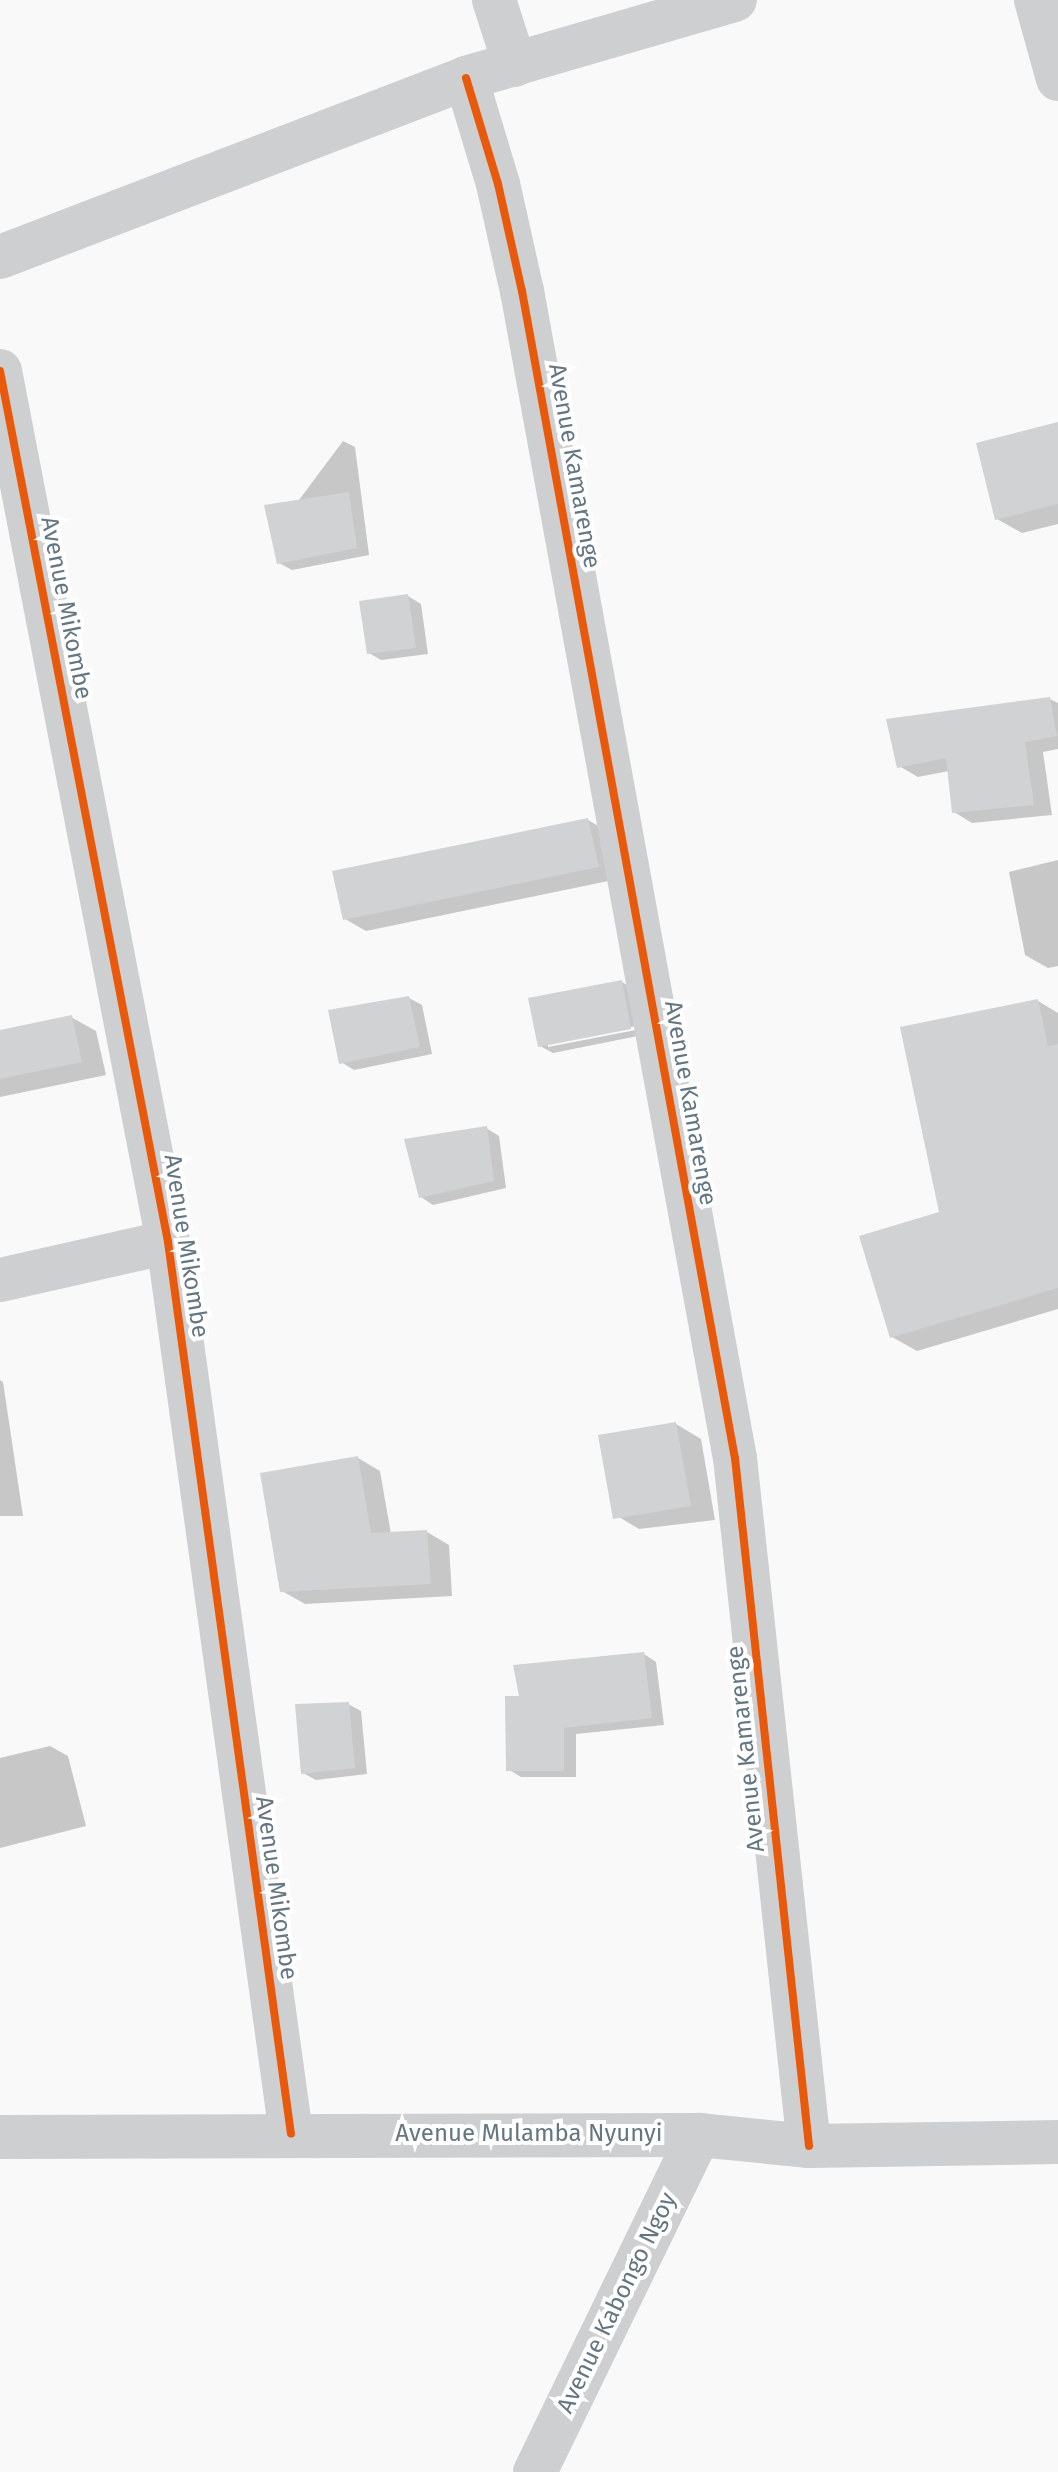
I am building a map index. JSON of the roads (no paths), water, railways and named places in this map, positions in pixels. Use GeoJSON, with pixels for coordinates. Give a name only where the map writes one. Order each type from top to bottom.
{"type":"FeatureCollection","features":[{"type":"Feature","properties":{"kind":"street"},"geometry":{"type":"LineString","coordinates":[[494,0],[515,65]]}},
{"type":"Feature","properties":{"kind":"street"},"geometry":{"type":"LineString","coordinates":[[0,257],[466,78],[735,0]]}},
{"type":"Feature","properties":{"kind":"street"},"geometry":{"type":"LineString","coordinates":[[1036,0],[1058,79]]}},
{"type":"Feature","properties":{"kind":"street","name":"Avenue Kamarenge"},"geometry":{"type":"LineString","coordinates":[[466,78],[498,184],[522,291],[735,1458],[809,2146]]}},
{"type":"Feature","properties":{"kind":"street","name":"Avenue Mikombe"},"geometry":{"type":"LineString","coordinates":[[0,371],[168,1242],[291,2134]]}},
{"type":"Feature","properties":{"kind":"street"},"geometry":{"type":"LineString","coordinates":[[0,1280],[168,1242]]}},
{"type":"Feature","properties":{"kind":"street","name":"Avenue Mulamba Nyunyi"},"geometry":{"type":"LineString","coordinates":[[0,2137],[699,2135],[809,2146],[1058,2142]]}},
{"type":"Feature","properties":{"kind":"street","name":"Avenue Kabongo Ngoy"},"geometry":{"type":"LineString","coordinates":[[535,2472],[699,2135]]}}]}
